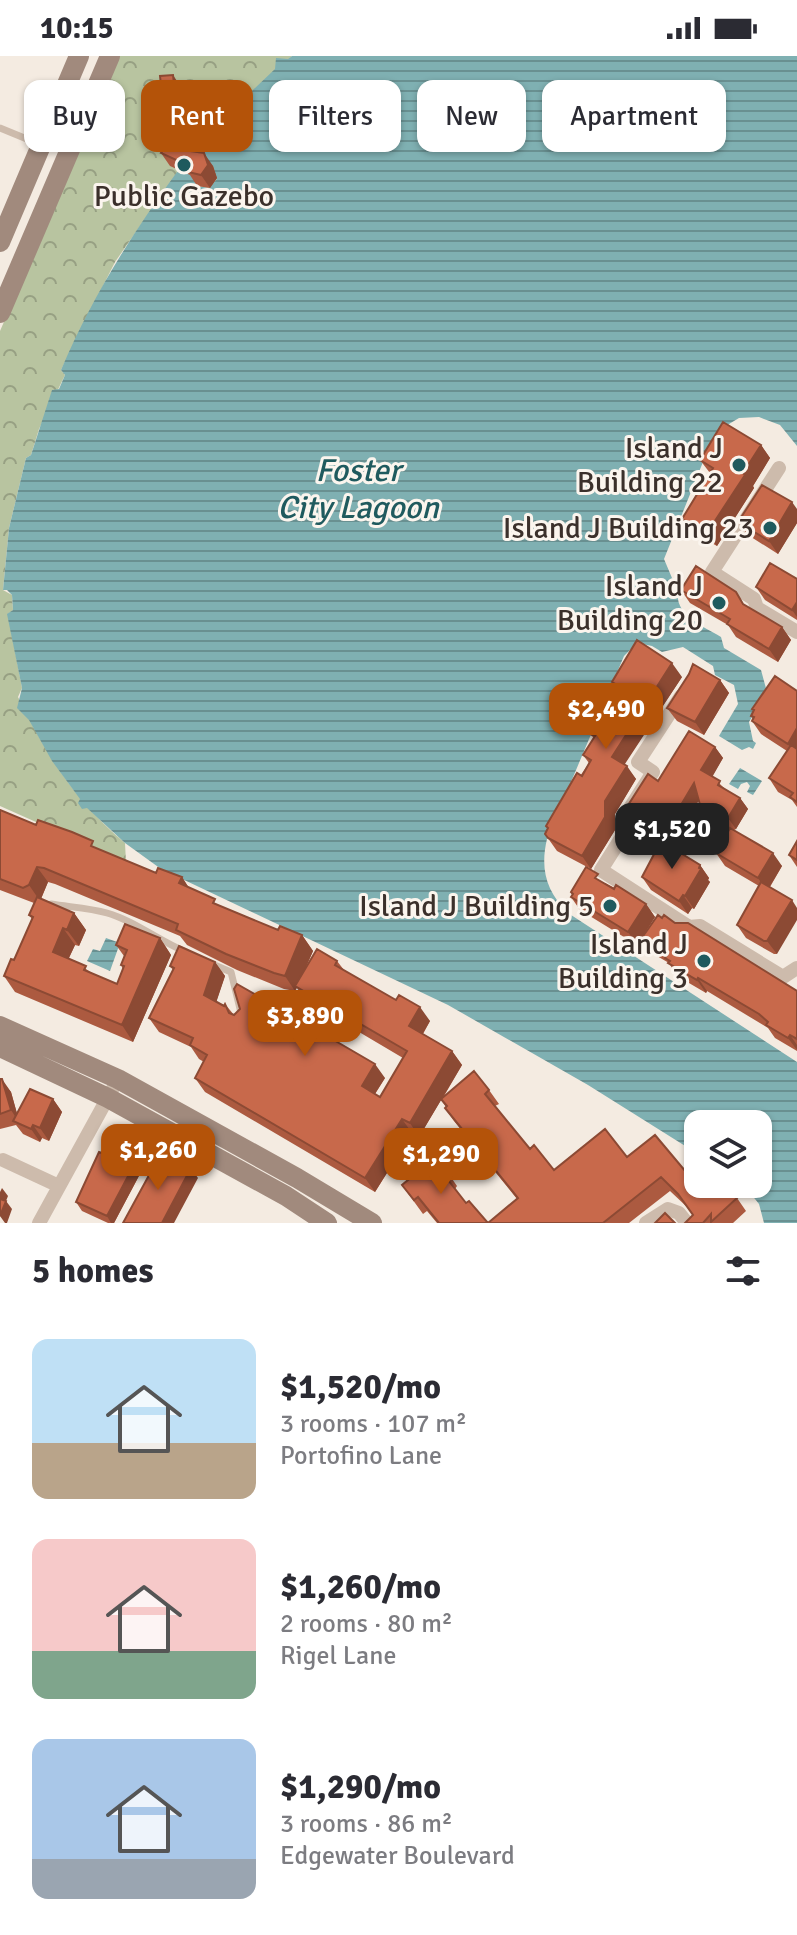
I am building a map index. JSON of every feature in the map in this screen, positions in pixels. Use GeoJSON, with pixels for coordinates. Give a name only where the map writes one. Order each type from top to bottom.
{"type":"FeatureCollection","features":[{"type":"Feature","properties":{"kind":"main road"},"geometry":{"type":"LineString","coordinates":[[69,80],[79,56]]}},
{"type":"Feature","properties":{"kind":"main road"},"geometry":{"type":"LineString","coordinates":[[0,313],[110,56]]}},
{"type":"Feature","properties":{"kind":"main road"},"geometry":{"type":"LineString","coordinates":[[0,242],[39,152]]}},
{"type":"Feature","properties":{"kind":"main road"},"geometry":{"type":"LineString","coordinates":[[0,1026],[118,1079],[372,1223]]}},
{"type":"Feature","properties":{"kind":"main road"},"geometry":{"type":"LineString","coordinates":[[0,1047],[108,1098],[286,1196],[327,1223]]}},
{"type":"Feature","properties":{"kind":"street"},"geometry":{"type":"LineString","coordinates":[[779,468],[712,572],[754,599],[757,608],[797,632]]}},
{"type":"Feature","properties":{"kind":"street"},"geometry":{"type":"LineString","coordinates":[[690,682],[638,762],[653,772],[623,819],[625,832],[601,870],[689,927],[700,926],[783,977],[797,968]]}},
{"type":"Feature","properties":{"kind":"street"},"geometry":{"type":"LineString","coordinates":[[39,1223],[118,1079]]}},
{"type":"Feature","properties":{"kind":"street"},"geometry":{"type":"LineString","coordinates":[[3,1160],[59,1186]]}},
{"type":"Feature","properties":{"kind":"street"},"geometry":{"type":"LineString","coordinates":[[646,1223],[668,1209],[679,1213],[687,1223]]}},
{"type":"Feature","properties":{"kind":"lane"},"geometry":{"type":"LineString","coordinates":[[0,128],[24,138]]}},
{"type":"Feature","properties":{"kind":"lane"},"geometry":{"type":"LineString","coordinates":[[35,910],[51,904],[106,913],[195,956]]}},
{"type":"Feature","properties":{"kind":"lane"},"geometry":{"type":"LineString","coordinates":[[207,961],[231,972],[244,1023]]}},
{"type":"Feature","properties":{"kind":"green space"},"geometry":{"type":"Polygon","coordinates":[[[120,56],[292,56],[253,91],[253,80],[141,80],[141,152],[208,152],[201,164],[214,166],[218,178],[210,188],[197,186],[193,174],[177,173],[115,262],[61,370],[65,375],[39,429],[31,455],[26,458],[9,528],[3,590],[12,595],[13,610],[8,614],[22,688],[18,697],[63,776],[91,810],[125,843],[126,862],[0,806],[0,331],[78,152],[125,152],[125,80],[110,80],[120,56]]]}},
{"type":"Feature","properties":{"kind":"water","name":"Foster City Lagoon"},"geometry":{"type":"Polygon","coordinates":[[[292,56],[797,56],[797,446],[780,425],[759,417],[739,418],[719,430],[664,559],[672,578],[680,583],[678,593],[682,610],[695,622],[721,637],[724,648],[761,670],[767,692],[749,722],[756,743],[753,749],[742,750],[719,736],[738,704],[734,685],[715,675],[713,666],[683,647],[662,652],[642,644],[632,648],[624,656],[547,839],[544,860],[550,888],[568,913],[797,1062],[797,1223],[764,1223],[754,1198],[772,1198],[772,1110],[684,1110],[684,1145],[588,1085],[448,1005],[161,869],[125,843],[87,808],[82,809],[78,803],[80,799],[52,761],[29,720],[17,708],[22,688],[7,614],[13,610],[12,595],[3,590],[9,528],[26,458],[31,455],[52,390],[59,389],[65,375],[61,370],[99,293],[177,172],[186,174],[189,168],[197,186],[209,188],[217,179],[213,166],[201,164],[197,152],[253,152],[253,90],[275,69],[276,58],[288,59],[292,56]]]}},
{"type":"Feature","properties":{"kind":"water"},"geometry":{"type":"Polygon","coordinates":[[[740,768],[762,781],[753,795],[747,792],[750,786],[747,782],[738,789],[729,784],[740,768]]]}},
{"type":"Feature","properties":{"kind":"water"},"geometry":{"type":"Polygon","coordinates":[[[106,938],[120,943],[110,971],[87,961],[93,949],[100,951],[106,938]]]}},
{"type":"Feature","properties":{"kind":"building"},"geometry":{"type":"Polygon","coordinates":[[[173,75],[174,80],[160,80],[160,76],[173,75]]]}},
{"type":"Feature","properties":{"kind":"building"},"geometry":{"type":"Polygon","coordinates":[[[161,153],[204,153],[208,165],[201,175],[188,172],[185,164],[161,153]]]}},
{"type":"Feature","properties":{"kind":"building"},"geometry":{"type":"Polygon","coordinates":[[[723,422],[761,445],[707,533],[682,519],[713,468],[700,460],[723,422]]]}},
{"type":"Feature","properties":{"kind":"building"},"geometry":{"type":"Polygon","coordinates":[[[762,485],[792,502],[769,541],[738,522],[762,485]]]}},
{"type":"Feature","properties":{"kind":"building"},"geometry":{"type":"Polygon","coordinates":[[[770,563],[797,579],[797,602],[792,610],[756,587],[770,563]]]}},
{"type":"Feature","properties":{"kind":"building"},"geometry":{"type":"Polygon","coordinates":[[[696,566],[736,592],[743,604],[782,627],[769,649],[727,624],[730,619],[681,590],[696,566]]]}},
{"type":"Feature","properties":{"kind":"building"},"geometry":{"type":"Polygon","coordinates":[[[637,640],[672,663],[612,757],[627,766],[605,801],[605,817],[582,856],[548,838],[546,826],[577,773],[582,776],[591,760],[583,755],[595,736],[590,734],[619,686],[612,682],[637,640]]]}},
{"type":"Feature","properties":{"kind":"building"},"geometry":{"type":"Polygon","coordinates":[[[693,664],[720,680],[695,722],[667,708],[693,664]]]}},
{"type":"Feature","properties":{"kind":"building"},"geometry":{"type":"Polygon","coordinates":[[[775,676],[797,691],[797,728],[788,744],[752,721],[754,717],[751,716],[752,709],[775,676]]]}},
{"type":"Feature","properties":{"kind":"building"},"geometry":{"type":"Polygon","coordinates":[[[689,731],[715,747],[701,770],[740,798],[728,818],[717,821],[702,812],[694,783],[662,837],[639,824],[641,822],[625,810],[648,774],[658,781],[689,731]]]}},
{"type":"Feature","properties":{"kind":"building"},"geometry":{"type":"Polygon","coordinates":[[[791,745],[797,749],[797,802],[790,797],[793,793],[769,778],[791,745]]]}},
{"type":"Feature","properties":{"kind":"building"},"geometry":{"type":"Polygon","coordinates":[[[0,810],[36,825],[38,820],[72,832],[93,841],[91,846],[156,873],[158,868],[182,877],[179,883],[215,899],[213,903],[278,930],[280,926],[302,935],[285,976],[226,954],[176,930],[178,924],[44,868],[37,867],[29,885],[23,888],[0,879],[0,810]]]}},
{"type":"Feature","properties":{"kind":"building"},"geometry":{"type":"Polygon","coordinates":[[[730,828],[773,853],[758,878],[716,853],[730,828]]]}},
{"type":"Feature","properties":{"kind":"building"},"geometry":{"type":"Polygon","coordinates":[[[661,841],[700,865],[701,869],[679,901],[642,877],[661,841]]]}},
{"type":"Feature","properties":{"kind":"building"},"geometry":{"type":"Polygon","coordinates":[[[797,841],[797,860],[789,855],[797,841]]]}},
{"type":"Feature","properties":{"kind":"building"},"geometry":{"type":"Polygon","coordinates":[[[586,867],[598,874],[595,878],[614,889],[616,885],[646,904],[628,932],[571,897],[586,867]]]}},
{"type":"Feature","properties":{"kind":"building"},"geometry":{"type":"Polygon","coordinates":[[[761,882],[792,900],[767,941],[737,925],[761,882]]]}},
{"type":"Feature","properties":{"kind":"building"},"geometry":{"type":"Polygon","coordinates":[[[37,897],[74,913],[67,930],[63,928],[53,952],[117,984],[127,950],[116,945],[125,924],[160,938],[122,1025],[4,976],[33,917],[29,915],[37,897]]]}},
{"type":"Feature","properties":{"kind":"building"},"geometry":{"type":"Polygon","coordinates":[[[658,915],[662,918],[664,915],[675,923],[688,923],[797,991],[797,1039],[790,1035],[788,1038],[766,1025],[768,1022],[759,1014],[668,963],[667,955],[641,939],[658,915]]]}},
{"type":"Feature","properties":{"kind":"building"},"geometry":{"type":"Polygon","coordinates":[[[179,946],[215,962],[204,995],[225,1004],[229,1013],[234,1015],[240,1009],[234,989],[237,984],[272,1004],[375,1064],[362,1086],[380,1097],[407,1051],[295,986],[317,949],[337,961],[335,965],[396,1000],[399,995],[420,1007],[409,1026],[452,1051],[410,1123],[402,1119],[365,1178],[195,1078],[207,1055],[190,1045],[193,1038],[149,1018],[174,968],[170,966],[179,946]]]}},
{"type":"Feature","properties":{"kind":"building"},"geometry":{"type":"Polygon","coordinates":[[[474,1071],[489,1090],[485,1094],[530,1149],[534,1145],[554,1170],[605,1129],[627,1157],[655,1135],[684,1170],[684,1198],[737,1198],[711,1222],[711,1214],[703,1223],[685,1223],[693,1215],[661,1177],[603,1223],[488,1223],[518,1198],[441,1099],[474,1071]]]}},
{"type":"Feature","properties":{"kind":"building"},"geometry":{"type":"Polygon","coordinates":[[[0,1079],[11,1110],[0,1114],[0,1079]]]}},
{"type":"Feature","properties":{"kind":"building"},"geometry":{"type":"Polygon","coordinates":[[[30,1089],[53,1099],[40,1128],[33,1125],[31,1129],[13,1121],[30,1089]]]}},
{"type":"Feature","properties":{"kind":"building"},"geometry":{"type":"Polygon","coordinates":[[[116,1128],[144,1146],[107,1216],[76,1202],[99,1152],[102,1153],[116,1128]]]}},
{"type":"Feature","properties":{"kind":"building"},"geometry":{"type":"Polygon","coordinates":[[[160,1155],[191,1168],[162,1223],[123,1223],[160,1155]]]}},
{"type":"Feature","properties":{"kind":"building"},"geometry":{"type":"Polygon","coordinates":[[[435,1158],[466,1203],[469,1201],[488,1223],[439,1223],[418,1197],[414,1200],[402,1185],[435,1158]]]}},
{"type":"Feature","properties":{"kind":"building"},"geometry":{"type":"Polygon","coordinates":[[[0,1199],[6,1201],[0,1216],[0,1199]]]}},
{"type":"Feature","properties":{"kind":"building"},"geometry":{"type":"Polygon","coordinates":[[[665,1213],[675,1223],[655,1223],[665,1213]]]}},
{"type":"Feature","properties":{"kind":"place","name":"Public Gazebo"},"geometry":{"type":"Point","coordinates":[184,165]}},
{"type":"Feature","properties":{"kind":"place","name":"Island J Building 22"},"geometry":{"type":"Point","coordinates":[739,465]}},
{"type":"Feature","properties":{"kind":"place","name":"Island J Building 23"},"geometry":{"type":"Point","coordinates":[770,528]}},
{"type":"Feature","properties":{"kind":"place","name":"Island J Building 20"},"geometry":{"type":"Point","coordinates":[719,603]}},
{"type":"Feature","properties":{"kind":"place","name":"Island J Building 5"},"geometry":{"type":"Point","coordinates":[610,906]}},
{"type":"Feature","properties":{"kind":"place","name":"Island J Building 3"},"geometry":{"type":"Point","coordinates":[704,961]}}]}
